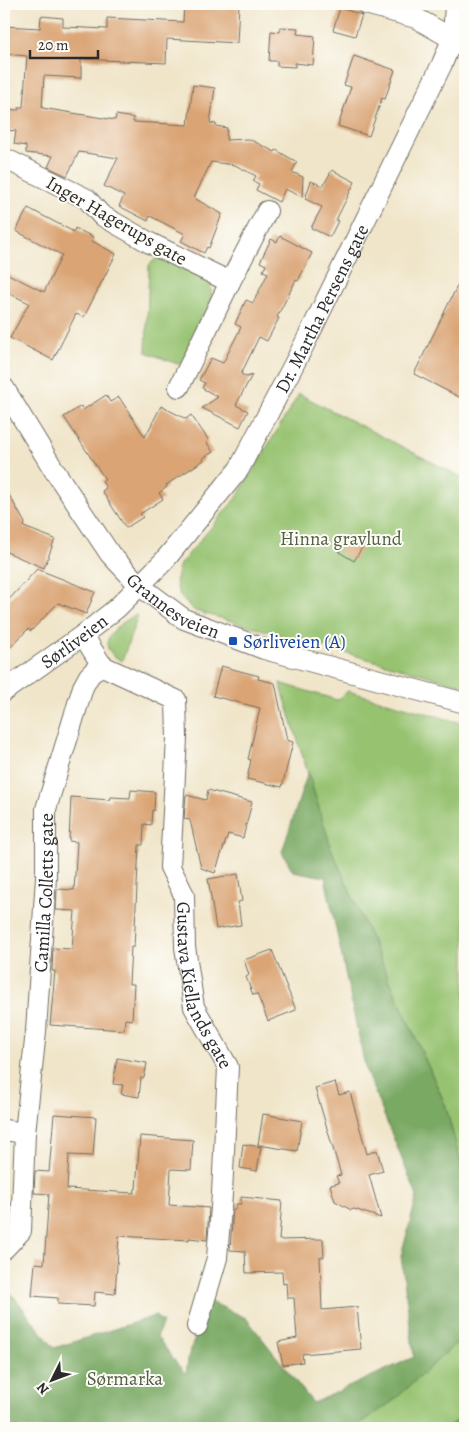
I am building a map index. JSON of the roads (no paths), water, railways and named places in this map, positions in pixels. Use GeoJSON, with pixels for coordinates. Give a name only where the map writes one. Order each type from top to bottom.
{"type":"FeatureCollection","features":[{"type":"Feature","properties":{"kind":"street"},"geometry":{"type":"LineString","coordinates":[[366,4],[416,18],[459,41]]}},
{"type":"Feature","properties":{"kind":"street","name":"Dr. Martha Persens gate"},"geometry":{"type":"LineString","coordinates":[[140,586],[164,561],[239,469],[304,346],[442,64],[459,41],[454,4]]}},
{"type":"Feature","properties":{"kind":"street","name":"Inger Hagerups gate"},"geometry":{"type":"LineString","coordinates":[[4,158],[87,199],[101,215],[150,243],[230,282]]}},
{"type":"Feature","properties":{"kind":"street"},"geometry":{"type":"LineString","coordinates":[[179,387],[266,211]]}},
{"type":"Feature","properties":{"kind":"street","name":"Grannesveien"},"geometry":{"type":"LineString","coordinates":[[4,388],[54,470],[110,554],[140,586],[184,620],[264,649],[465,703]]}},
{"type":"Feature","properties":{"kind":"street","name":"Sørliveien"},"geometry":{"type":"LineString","coordinates":[[4,691],[83,635],[140,586]]}},
{"type":"Feature","properties":{"kind":"street","name":"Gustava Kiellands gate"},"geometry":{"type":"LineString","coordinates":[[83,635],[101,664],[128,680],[176,700],[177,738],[170,868],[184,895],[185,947],[194,1007],[228,1067],[222,1194],[216,1258],[197,1326]]}},
{"type":"Feature","properties":{"kind":"street","name":"Camilla Colletts gate"},"geometry":{"type":"LineString","coordinates":[[4,1248],[20,1231],[25,1133],[37,1022],[46,877],[46,809],[83,687],[89,676],[101,664]]}},
{"type":"Feature","properties":{"kind":"street"},"geometry":{"type":"LineString","coordinates":[[4,1130],[25,1133]]}},
{"type":"Feature","properties":{"kind":"place","name":"Sørliveien (A)"},"geometry":{"type":"Point","coordinates":[233,641]}},
{"type":"Feature","properties":{"kind":"park label","name":"Hinna gravlund"},"geometry":{"type":"Point","coordinates":[341,538]}},
{"type":"Feature","properties":{"kind":"park label","name":"Sørmarka"},"geometry":{"type":"Point","coordinates":[125,1378]}}]}
